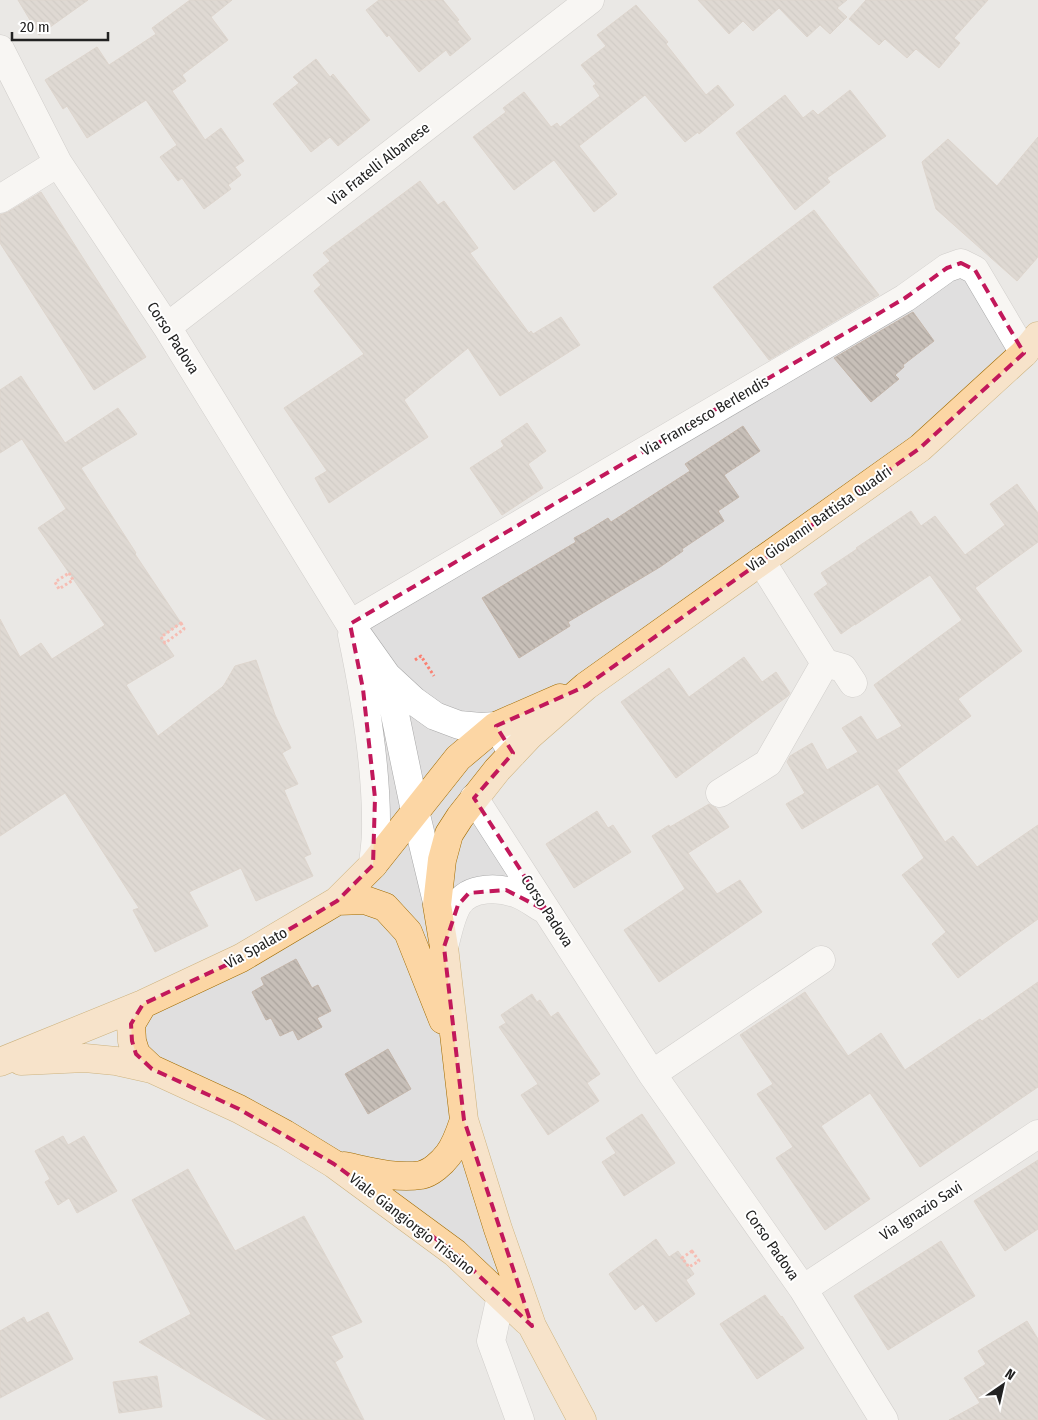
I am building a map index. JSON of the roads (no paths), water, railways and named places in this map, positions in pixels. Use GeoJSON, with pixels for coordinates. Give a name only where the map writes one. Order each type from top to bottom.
{"type":"FeatureCollection","features":[{"type":"Feature","properties":{"kind":"main road","name":"Via Giovanni Battista Quadri"},"geometry":{"type":"LineString","coordinates":[[474,798],[530,735],[586,686],[920,448],[1031,345]]}},
{"type":"Feature","properties":{"kind":"main road","name":"Via Giovanni Battista Quadri"},"geometry":{"type":"LineString","coordinates":[[458,758],[496,726],[586,686]]}},
{"type":"Feature","properties":{"kind":"main road","name":"Via Spalato"},"geometry":{"type":"LineString","coordinates":[[0,1062],[144,1004],[241,958],[337,901],[373,865],[458,758]]}},
{"type":"Feature","properties":{"kind":"main road","name":"Viale Giangiorgio Trissino"},"geometry":{"type":"LineString","coordinates":[[474,798],[449,834],[442,860],[437,905],[444,947],[464,1120],[498,1230],[532,1326],[582,1420]]}},
{"type":"Feature","properties":{"kind":"main road"},"geometry":{"type":"LineString","coordinates":[[337,901],[365,900],[385,907],[408,932],[457,1054]]}},
{"type":"Feature","properties":{"kind":"main road"},"geometry":{"type":"LineString","coordinates":[[144,1004],[131,1024],[132,1041],[136,1054],[152,1070]]}},
{"type":"Feature","properties":{"kind":"main road","name":"Viale Giangiorgio Trissino"},"geometry":{"type":"LineString","coordinates":[[0,1067],[21,1061],[85,1058],[116,1061],[152,1070],[239,1109],[334,1164],[455,1253],[532,1326]]}},
{"type":"Feature","properties":{"kind":"main road","name":"Viale Giangiorgio Trissino"},"geometry":{"type":"LineString","coordinates":[[334,1164],[380,1174],[422,1175],[435,1168],[448,1156],[458,1140],[464,1120]]}},
{"type":"Feature","properties":{"kind":"street","name":"Via Fratelli Albanese"},"geometry":{"type":"LineString","coordinates":[[167,327],[590,0]]}},
{"type":"Feature","properties":{"kind":"street","name":"Corso Padova"},"geometry":{"type":"LineString","coordinates":[[0,50],[58,163],[167,327],[350,624],[387,676],[414,701],[435,716],[459,726],[496,726]]}},
{"type":"Feature","properties":{"kind":"street"},"geometry":{"type":"LineString","coordinates":[[0,199],[58,163]]}},
{"type":"Feature","properties":{"kind":"street","name":"Via Francesco Berlendis"},"geometry":{"type":"LineString","coordinates":[[350,624],[905,298],[946,268],[962,263],[975,270],[1031,345]]}},
{"type":"Feature","properties":{"kind":"street"},"geometry":{"type":"LineString","coordinates":[[761,560],[825,662],[844,668],[853,683]]}},
{"type":"Feature","properties":{"kind":"street","name":"Corso Padova"},"geometry":{"type":"LineString","coordinates":[[350,624],[363,689],[372,758],[376,814],[373,865]]}},
{"type":"Feature","properties":{"kind":"street"},"geometry":{"type":"LineString","coordinates":[[720,793],[768,763],[825,662]]}},
{"type":"Feature","properties":{"kind":"street","name":"Corso Padova"},"geometry":{"type":"LineString","coordinates":[[387,676],[415,811]]}},
{"type":"Feature","properties":{"kind":"street"},"geometry":{"type":"LineString","coordinates":[[496,726],[513,753]]}},
{"type":"Feature","properties":{"kind":"street","name":"Corso Padova"},"geometry":{"type":"LineString","coordinates":[[474,798],[652,1074],[803,1289],[884,1420]]}},
{"type":"Feature","properties":{"kind":"street","name":"Viale Giangiorgio Trissino"},"geometry":{"type":"LineString","coordinates":[[415,811],[437,905]]}},
{"type":"Feature","properties":{"kind":"street","name":"Viale Giangiorgio Trissino"},"geometry":{"type":"LineString","coordinates":[[444,947],[450,923],[458,905],[469,894],[482,890],[506,890],[522,896],[547,912]]}},
{"type":"Feature","properties":{"kind":"street"},"geometry":{"type":"LineString","coordinates":[[652,1074],[821,960]]}},
{"type":"Feature","properties":{"kind":"street","name":"Via Ignazio Savi"},"geometry":{"type":"LineString","coordinates":[[803,1289],[1038,1134]]}},
{"type":"Feature","properties":{"kind":"street"},"geometry":{"type":"LineString","coordinates":[[500,1296],[491,1341],[520,1420]]}}]}
